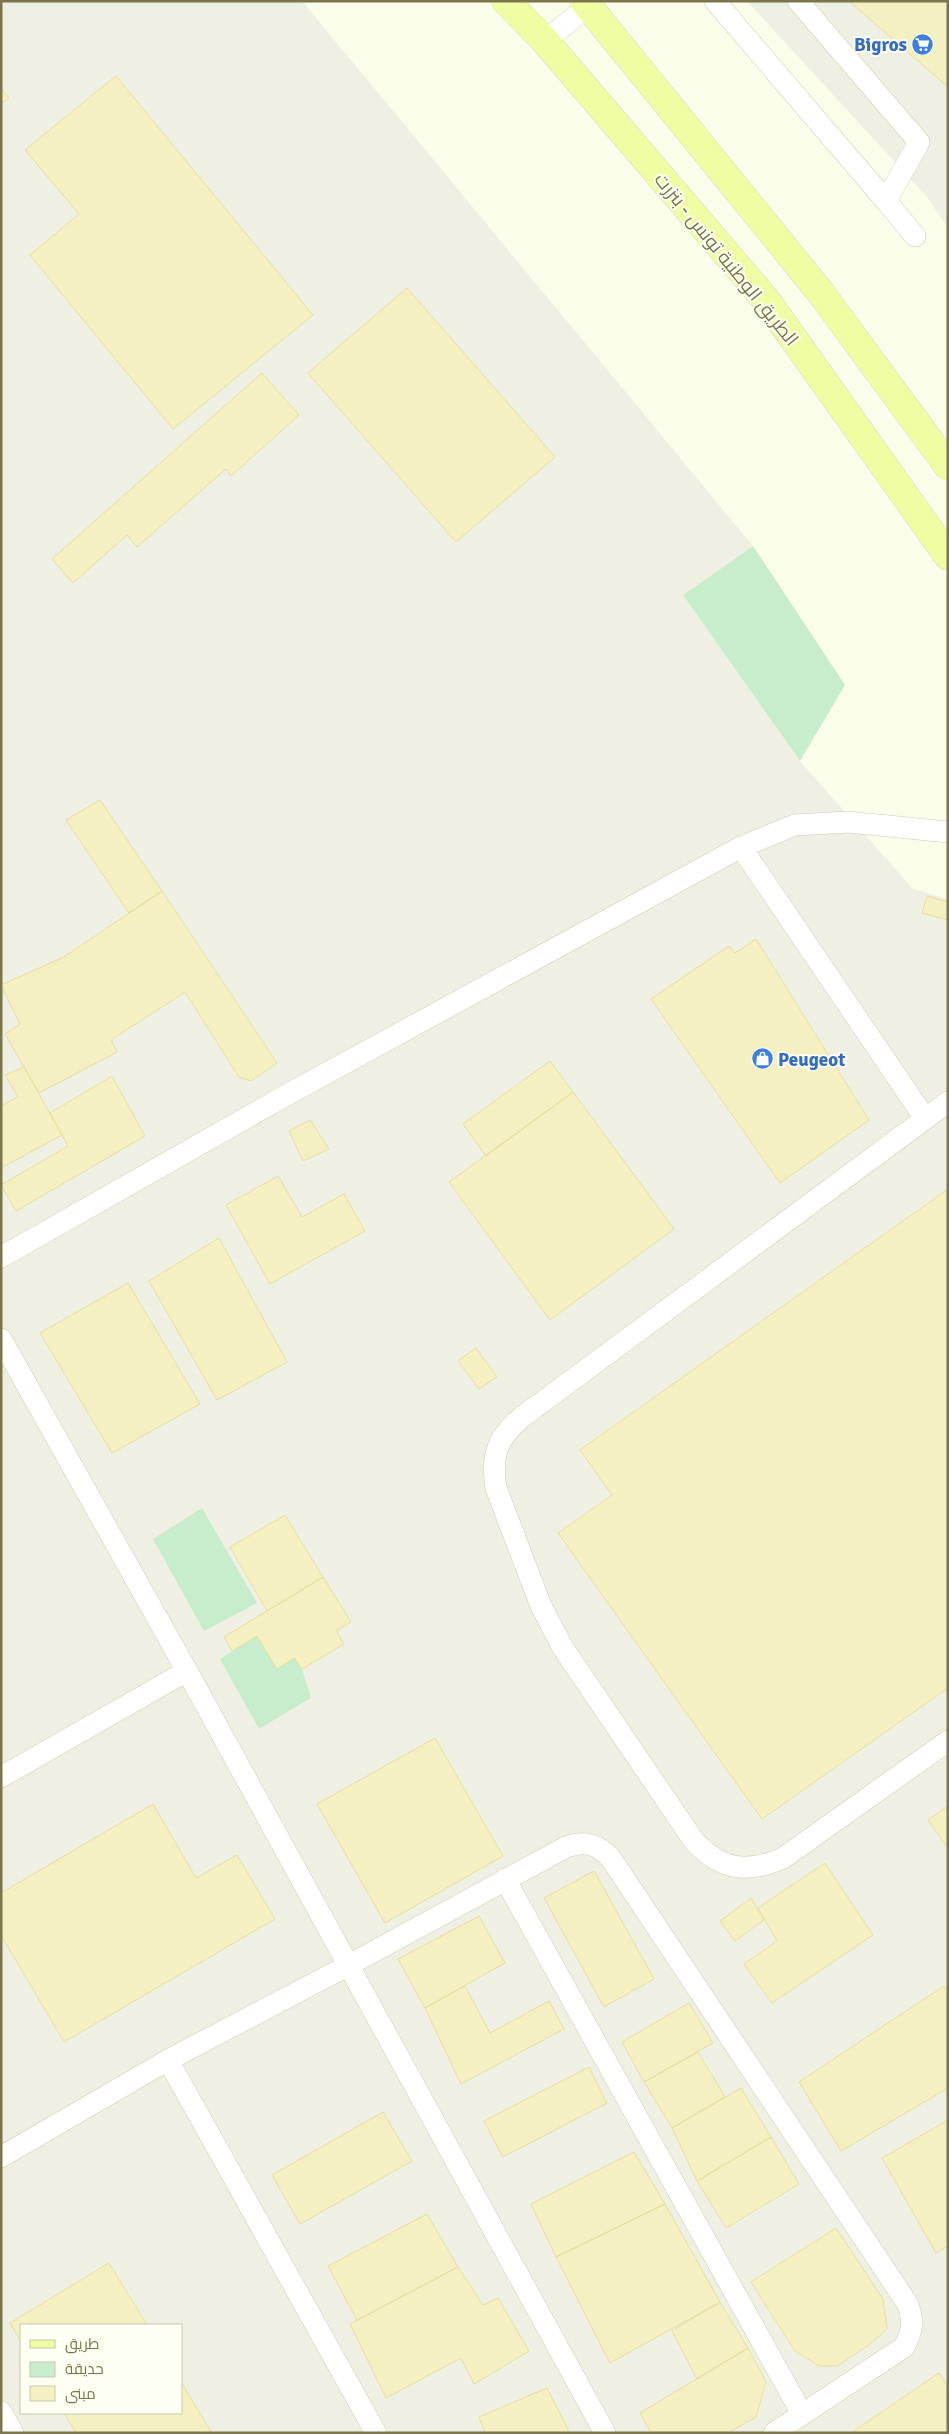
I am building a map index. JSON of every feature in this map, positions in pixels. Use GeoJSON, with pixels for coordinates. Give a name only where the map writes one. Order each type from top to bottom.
{"type":"FeatureCollection","features":[{"type":"Feature","properties":{"kind":"main road","name":"الطريق الوطنية تونس - بنزرت"},"geometry":{"type":"LineString","coordinates":[[506,1],[545,41],[766,300],[948,556]]}},
{"type":"Feature","properties":{"kind":"main road"},"geometry":{"type":"LineString","coordinates":[[589,3],[821,293],[948,466]]}},
{"type":"Feature","properties":{"kind":"lane"},"geometry":{"type":"LineString","coordinates":[[715,1],[916,236]]}},
{"type":"Feature","properties":{"kind":"lane"},"geometry":{"type":"LineString","coordinates":[[798,1],[919,142],[886,201]]}},
{"type":"Feature","properties":{"kind":"lane"},"geometry":{"type":"LineString","coordinates":[[545,41],[589,3]]}},
{"type":"Feature","properties":{"kind":"lane"},"geometry":{"type":"LineString","coordinates":[[1,1256],[292,1092],[741,847],[795,825],[848,822],[946,830]]}},
{"type":"Feature","properties":{"kind":"lane"},"geometry":{"type":"LineString","coordinates":[[741,847],[924,1117]]}},
{"type":"Feature","properties":{"kind":"lane"},"geometry":{"type":"LineString","coordinates":[[948,1102],[924,1117],[522,1417],[507,1430],[497,1447],[493,1468],[496,1488],[541,1606],[563,1648],[694,1841],[707,1855],[725,1864],[745,1868],[765,1866],[783,1858],[948,1741]]}},
{"type":"Feature","properties":{"kind":"lane"},"geometry":{"type":"LineString","coordinates":[[1,1340],[187,1671],[605,2433]]}},
{"type":"Feature","properties":{"kind":"lane"},"geometry":{"type":"LineString","coordinates":[[1,1777],[187,1671]]}},
{"type":"Feature","properties":{"kind":"lane"},"geometry":{"type":"LineString","coordinates":[[1,2158],[168,2060],[349,1965],[505,1879],[576,1843],[586,1843],[605,1852],[907,2303],[911,2314],[910,2336],[904,2346],[774,2433]]}},
{"type":"Feature","properties":{"kind":"lane"},"geometry":{"type":"LineString","coordinates":[[505,1879],[802,2414]]}},
{"type":"Feature","properties":{"kind":"lane"},"geometry":{"type":"LineString","coordinates":[[168,2060],[376,2433]]}},
{"type":"Feature","properties":{"kind":"lane"},"geometry":{"type":"LineString","coordinates":[[1,2412],[13,2433]]}},
{"type":"Feature","properties":{"kind":"shaded area"},"geometry":{"type":"Polygon","coordinates":[[[1,1],[302,1],[753,546],[683,595],[800,761],[913,889],[948,899],[948,2433],[1,2433],[1,1]]]}},
{"type":"Feature","properties":{"kind":"shaded area"},"geometry":{"type":"Polygon","coordinates":[[[747,1],[948,1],[948,228],[927,197],[747,1]]]}},
{"type":"Feature","properties":{"kind":"green space"},"geometry":{"type":"Polygon","coordinates":[[[753,546],[845,685],[800,761],[683,595],[753,546]]]}},
{"type":"Feature","properties":{"kind":"green space"},"geometry":{"type":"Polygon","coordinates":[[[202,1508],[257,1603],[204,1631],[153,1539],[202,1508]]]}},
{"type":"Feature","properties":{"kind":"green space"},"geometry":{"type":"Polygon","coordinates":[[[257,1636],[277,1669],[294,1658],[302,1669],[311,1698],[259,1729],[220,1659],[257,1636]]]}},
{"type":"Feature","properties":{"kind":"building","name":"Bigros"},"geometry":{"type":"Polygon","coordinates":[[[849,1],[948,1],[948,87],[849,1]]]}},
{"type":"Feature","properties":{"kind":"building"},"geometry":{"type":"Polygon","coordinates":[[[116,76],[313,315],[173,429],[30,255],[79,214],[25,150],[116,76]]]}},
{"type":"Feature","properties":{"kind":"building"},"geometry":{"type":"Polygon","coordinates":[[[1,88],[9,98],[1,104],[1,88]]]}},
{"type":"Feature","properties":{"kind":"building"},"geometry":{"type":"Polygon","coordinates":[[[407,288],[555,457],[456,542],[308,373],[407,288]]]}},
{"type":"Feature","properties":{"kind":"building"},"geometry":{"type":"Polygon","coordinates":[[[262,373],[299,415],[231,476],[226,469],[137,547],[127,535],[73,583],[52,559],[262,373]]]}},
{"type":"Feature","properties":{"kind":"building"},"geometry":{"type":"Polygon","coordinates":[[[100,800],[162,891],[129,913],[66,820],[100,800]]]}},
{"type":"Feature","properties":{"kind":"building"},"geometry":{"type":"Polygon","coordinates":[[[162,891],[277,1063],[251,1081],[239,1077],[185,992],[111,1040],[117,1052],[39,1093],[5,1034],[20,1024],[1,985],[64,957],[162,891]]]}},
{"type":"Feature","properties":{"kind":"building"},"geometry":{"type":"Polygon","coordinates":[[[927,896],[948,902],[948,920],[922,913],[927,896]]]}},
{"type":"Feature","properties":{"kind":"building","name":"Peugeot"},"geometry":{"type":"Polygon","coordinates":[[[756,939],[869,1120],[780,1183],[651,999],[729,946],[735,953],[756,939]]]}},
{"type":"Feature","properties":{"kind":"building"},"geometry":{"type":"Polygon","coordinates":[[[550,1061],[573,1092],[486,1156],[463,1124],[550,1061]]]}},
{"type":"Feature","properties":{"kind":"building"},"geometry":{"type":"Polygon","coordinates":[[[24,1067],[62,1135],[1,1168],[1,1106],[18,1097],[5,1075],[24,1067]]]}},
{"type":"Feature","properties":{"kind":"building"},"geometry":{"type":"Polygon","coordinates":[[[112,1076],[145,1136],[16,1211],[1,1185],[68,1146],[50,1113],[112,1076]]]}},
{"type":"Feature","properties":{"kind":"building"},"geometry":{"type":"Polygon","coordinates":[[[573,1092],[674,1229],[550,1320],[449,1182],[573,1092]]]}},
{"type":"Feature","properties":{"kind":"building"},"geometry":{"type":"Polygon","coordinates":[[[310,1120],[329,1149],[303,1161],[289,1131],[310,1120]]]}},
{"type":"Feature","properties":{"kind":"building"},"geometry":{"type":"Polygon","coordinates":[[[278,1176],[302,1217],[344,1194],[365,1231],[270,1284],[226,1205],[278,1176]]]}},
{"type":"Feature","properties":{"kind":"building"},"geometry":{"type":"Polygon","coordinates":[[[948,1189],[948,1688],[762,1819],[558,1533],[612,1495],[580,1450],[948,1189]]]}},
{"type":"Feature","properties":{"kind":"building"},"geometry":{"type":"Polygon","coordinates":[[[219,1238],[287,1362],[217,1400],[149,1281],[219,1238]]]}},
{"type":"Feature","properties":{"kind":"building"},"geometry":{"type":"Polygon","coordinates":[[[128,1283],[200,1404],[112,1453],[40,1333],[128,1283]]]}},
{"type":"Feature","properties":{"kind":"building"},"geometry":{"type":"Polygon","coordinates":[[[476,1348],[497,1377],[479,1389],[458,1361],[476,1348]]]}},
{"type":"Feature","properties":{"kind":"building"},"geometry":{"type":"Polygon","coordinates":[[[285,1515],[323,1577],[267,1611],[230,1547],[285,1515]]]}},
{"type":"Feature","properties":{"kind":"building"},"geometry":{"type":"Polygon","coordinates":[[[323,1577],[351,1622],[336,1631],[344,1644],[302,1669],[294,1658],[277,1669],[257,1636],[232,1651],[224,1637],[323,1577]]]}},
{"type":"Feature","properties":{"kind":"building"},"geometry":{"type":"Polygon","coordinates":[[[435,1738],[503,1856],[385,1923],[317,1804],[435,1738]]]}},
{"type":"Feature","properties":{"kind":"building"},"geometry":{"type":"Polygon","coordinates":[[[153,1804],[196,1878],[237,1855],[275,1919],[64,2042],[1,1935],[1,1893],[153,1804]]]}},
{"type":"Feature","properties":{"kind":"building"},"geometry":{"type":"Polygon","coordinates":[[[948,1806],[948,1848],[928,1820],[948,1806]]]}},
{"type":"Feature","properties":{"kind":"building"},"geometry":{"type":"Polygon","coordinates":[[[825,1863],[873,1935],[772,2003],[744,1964],[777,1941],[758,1908],[825,1863]]]}},
{"type":"Feature","properties":{"kind":"building"},"geometry":{"type":"Polygon","coordinates":[[[594,1871],[654,1979],[604,2007],[544,1898],[594,1871]]]}},
{"type":"Feature","properties":{"kind":"building"},"geometry":{"type":"Polygon","coordinates":[[[751,1898],[764,1920],[735,1941],[720,1921],[751,1898]]]}},
{"type":"Feature","properties":{"kind":"building"},"geometry":{"type":"Polygon","coordinates":[[[479,1916],[505,1963],[425,2008],[398,1959],[479,1916]]]}},
{"type":"Feature","properties":{"kind":"building"},"geometry":{"type":"Polygon","coordinates":[[[465,1986],[490,2033],[549,2001],[564,2029],[461,2084],[425,2008],[465,1986]]]}},
{"type":"Feature","properties":{"kind":"building"},"geometry":{"type":"Polygon","coordinates":[[[944,1986],[948,1993],[948,2088],[841,2151],[799,2082],[944,1986]]]}},
{"type":"Feature","properties":{"kind":"building"},"geometry":{"type":"Polygon","coordinates":[[[689,2003],[713,2043],[644,2082],[622,2042],[689,2003]]]}},
{"type":"Feature","properties":{"kind":"building"},"geometry":{"type":"Polygon","coordinates":[[[698,2052],[725,2097],[672,2128],[644,2082],[698,2052]]]}},
{"type":"Feature","properties":{"kind":"building"},"geometry":{"type":"Polygon","coordinates":[[[589,2067],[607,2103],[503,2157],[484,2121],[589,2067]]]}},
{"type":"Feature","properties":{"kind":"building"},"geometry":{"type":"Polygon","coordinates":[[[741,2088],[771,2137],[697,2181],[672,2128],[741,2088]]]}},
{"type":"Feature","properties":{"kind":"building"},"geometry":{"type":"Polygon","coordinates":[[[383,2112],[412,2161],[300,2224],[272,2175],[383,2112]]]}},
{"type":"Feature","properties":{"kind":"building"},"geometry":{"type":"Polygon","coordinates":[[[948,2120],[948,2246],[936,2253],[882,2158],[948,2120]]]}},
{"type":"Feature","properties":{"kind":"building"},"geometry":{"type":"Polygon","coordinates":[[[771,2137],[799,2184],[726,2228],[697,2181],[771,2137]]]}},
{"type":"Feature","properties":{"kind":"building"},"geometry":{"type":"Polygon","coordinates":[[[634,2152],[665,2204],[556,2257],[531,2204],[634,2152]]]}},
{"type":"Feature","properties":{"kind":"building"},"geometry":{"type":"Polygon","coordinates":[[[665,2204],[720,2302],[610,2363],[556,2257],[665,2204]]]}},
{"type":"Feature","properties":{"kind":"building"},"geometry":{"type":"Polygon","coordinates":[[[427,2214],[458,2267],[357,2320],[328,2266],[427,2214]]]}},
{"type":"Feature","properties":{"kind":"building"},"geometry":{"type":"Polygon","coordinates":[[[836,2228],[883,2299],[887,2329],[869,2345],[837,2366],[819,2366],[795,2351],[751,2282],[836,2228]]]}},
{"type":"Feature","properties":{"kind":"building"},"geometry":{"type":"Polygon","coordinates":[[[109,2263],[146,2324],[20,2324],[20,2340],[10,2323],[109,2263]]]}},
{"type":"Feature","properties":{"kind":"building"},"geometry":{"type":"Polygon","coordinates":[[[458,2267],[483,2305],[498,2298],[529,2351],[474,2384],[461,2358],[386,2398],[350,2324],[458,2267]]]}},
{"type":"Feature","properties":{"kind":"building"},"geometry":{"type":"Polygon","coordinates":[[[720,2302],[748,2348],[697,2379],[672,2331],[720,2302]]]}},
{"type":"Feature","properties":{"kind":"building"},"geometry":{"type":"Polygon","coordinates":[[[748,2348],[766,2382],[756,2417],[728,2433],[651,2433],[640,2413],[748,2348]]]}},
{"type":"Feature","properties":{"kind":"building"},"geometry":{"type":"Polygon","coordinates":[[[939,2373],[948,2387],[948,2433],[851,2433],[939,2373]]]}},
{"type":"Feature","properties":{"kind":"building"},"geometry":{"type":"Polygon","coordinates":[[[182,2384],[212,2433],[76,2433],[65,2414],[182,2414],[182,2384]]]}},
{"type":"Feature","properties":{"kind":"building"},"geometry":{"type":"Polygon","coordinates":[[[547,2388],[570,2433],[485,2433],[479,2417],[547,2388]]]}},
{"type":"Feature","properties":{"kind":"place","name":"Bigros"},"geometry":{"type":"Point","coordinates":[923,44]}},
{"type":"Feature","properties":{"kind":"place","name":"Peugeot"},"geometry":{"type":"Point","coordinates":[762,1059]}}]}
